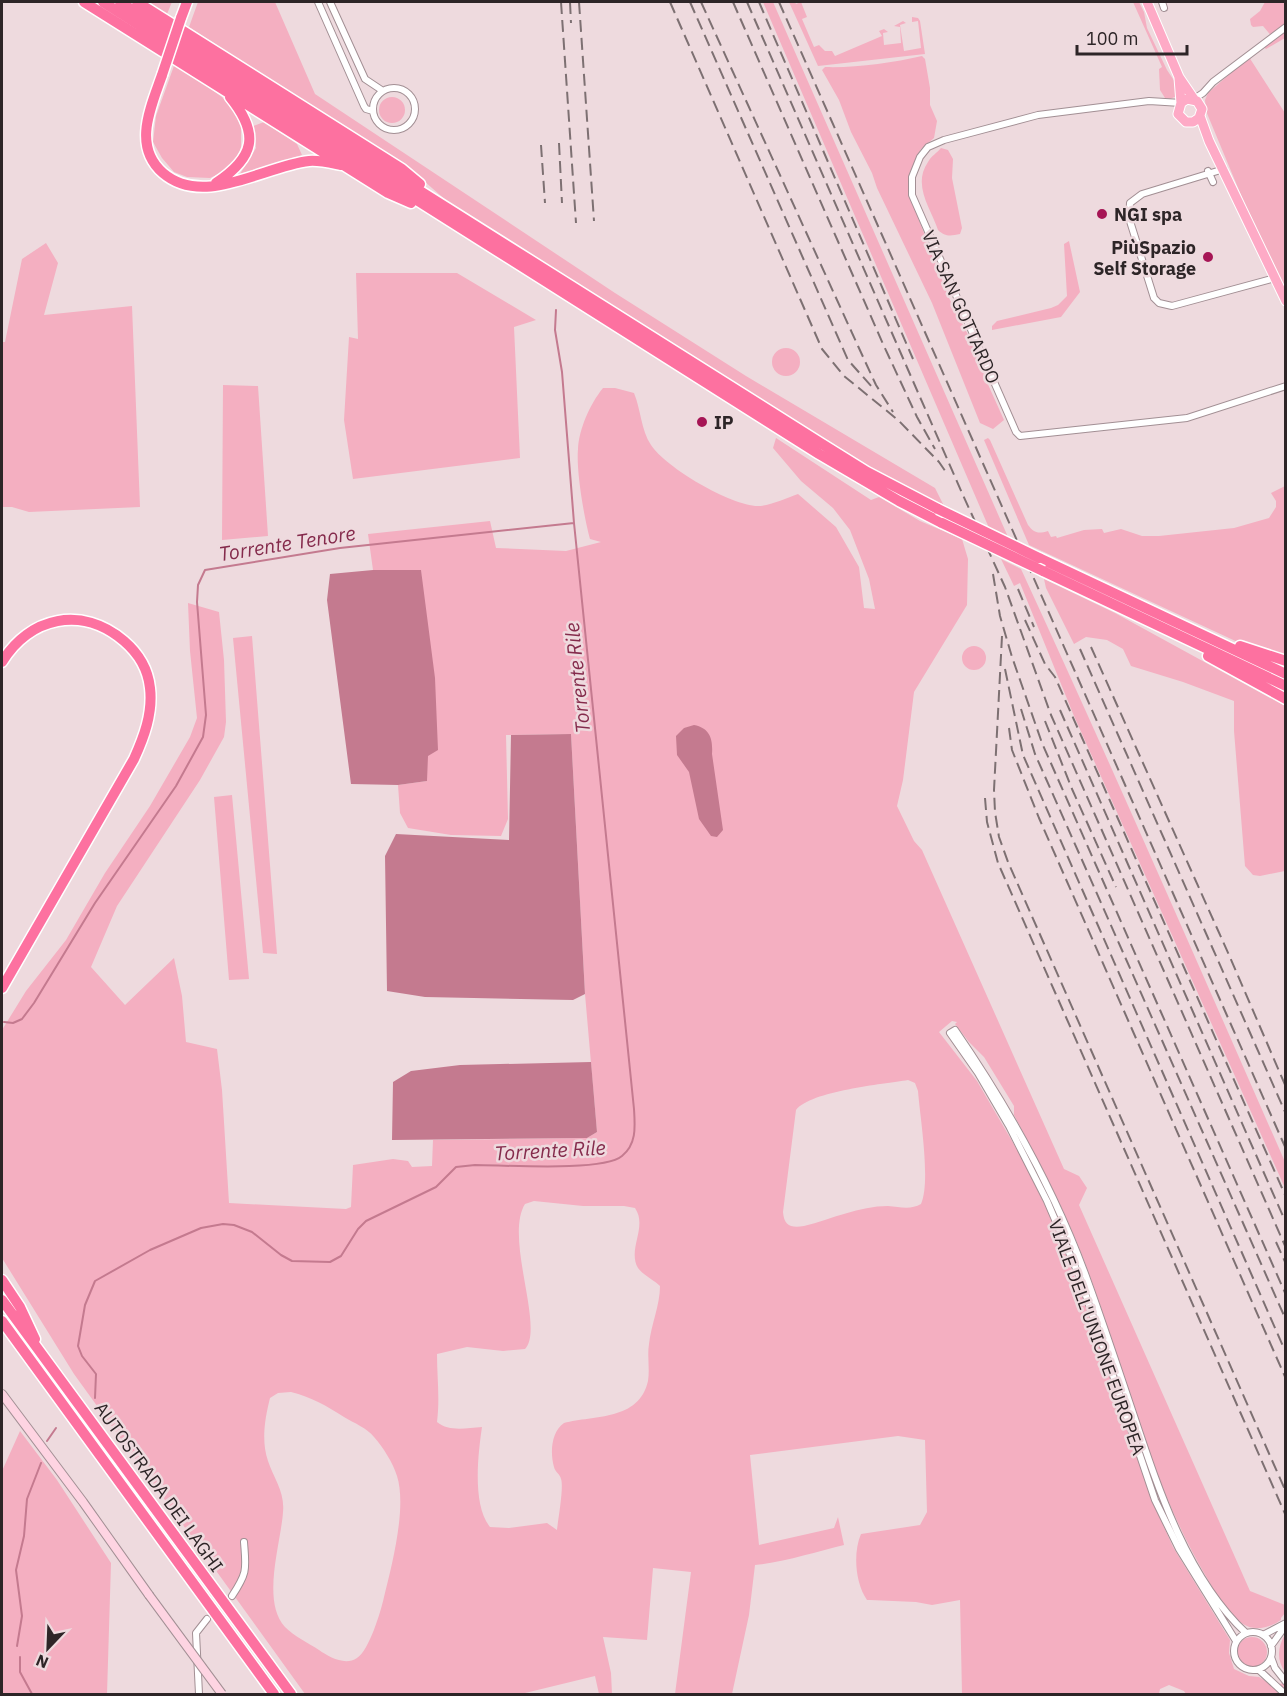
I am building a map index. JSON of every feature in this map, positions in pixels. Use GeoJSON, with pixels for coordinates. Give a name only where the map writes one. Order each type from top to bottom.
{"type":"FeatureCollection","features":[{"type":"Feature","properties":{"kind":"highway"},"geometry":{"type":"LineString","coordinates":[[84,2],[388,193],[455,219]]}},
{"type":"Feature","properties":{"kind":"highway"},"geometry":{"type":"LineString","coordinates":[[103,2],[858,467],[1286,686]]}},
{"type":"Feature","properties":{"kind":"highway"},"geometry":{"type":"LineString","coordinates":[[120,2],[828,460],[899,501],[1042,571],[1286,674]]}},
{"type":"Feature","properties":{"kind":"highway"},"geometry":{"type":"LineString","coordinates":[[136,2],[402,169],[455,219]]}},
{"type":"Feature","properties":{"kind":"highway"},"geometry":{"type":"LineString","coordinates":[[181,18],[182,2]]}},
{"type":"Feature","properties":{"kind":"highway"},"geometry":{"type":"LineString","coordinates":[[187,2],[146,125],[145,141],[150,156],[159,169],[171,180],[184,185],[211,186],[309,161],[347,167]]}},
{"type":"Feature","properties":{"kind":"highway"},"geometry":{"type":"LineString","coordinates":[[211,186],[230,173],[242,160],[250,135],[247,121],[224,90]]}},
{"type":"Feature","properties":{"kind":"highway"},"geometry":{"type":"LineString","coordinates":[[2,662],[15,644],[34,629],[48,623],[87,621],[102,626],[119,636],[133,649],[145,668],[150,687],[145,732],[134,759],[2,988]]}},
{"type":"Feature","properties":{"kind":"highway"},"geometry":{"type":"LineString","coordinates":[[1161,621],[1286,661]]}},
{"type":"Feature","properties":{"kind":"highway"},"geometry":{"type":"LineString","coordinates":[[1161,621],[1213,659],[1286,699]]}},
{"type":"Feature","properties":{"kind":"highway"},"geometry":{"type":"LineString","coordinates":[[2,1280],[20,1307],[46,1361]]}},
{"type":"Feature","properties":{"kind":"highway","name":"AUTOSTRADA DEI LAGHI"},"geometry":{"type":"LineString","coordinates":[[2,1300],[291,1695]]}},
{"type":"Feature","properties":{"kind":"highway","name":"AUTOSTRADA DEI LAGHI"},"geometry":{"type":"LineString","coordinates":[[2,1321],[274,1695]]}},
{"type":"Feature","properties":{"kind":"highway"},"geometry":{"type":"LineString","coordinates":[[2,1332],[35,1368]]}},
{"type":"Feature","properties":{"kind":"main road"},"geometry":{"type":"LineString","coordinates":[[1147,2],[1179,77],[1201,106],[1200,116],[1209,141],[1286,301]]}},
{"type":"Feature","properties":{"kind":"main road"},"geometry":{"type":"LineString","coordinates":[[1179,77],[1181,103]]}},
{"type":"Feature","properties":{"kind":"main road"},"geometry":{"type":"LineString","coordinates":[[1194,99],[1187,99],[1181,103],[1178,114],[1209,141]]}},
{"type":"Feature","properties":{"kind":"main road"},"geometry":{"type":"LineString","coordinates":[[1186,122],[1193,122],[1200,116]]}},
{"type":"Feature","properties":{"kind":"street"},"geometry":{"type":"LineString","coordinates":[[318,2],[364,106],[373,111]]}},
{"type":"Feature","properties":{"kind":"street"},"geometry":{"type":"LineString","coordinates":[[330,2],[365,79],[382,92]]}},
{"type":"Feature","properties":{"kind":"street"},"geometry":{"type":"LineString","coordinates":[[1194,99],[1286,27]]}},
{"type":"Feature","properties":{"kind":"street"},"geometry":{"type":"LineString","coordinates":[[393,88],[408,93],[415,107],[412,120],[404,127],[397,129],[388,129],[376,119],[373,111],[376,99],[382,92],[393,88]]}},
{"type":"Feature","properties":{"kind":"street","name":"VIA SAN GOTTARDO"},"geometry":{"type":"LineString","coordinates":[[1181,103],[1149,101],[1038,115],[935,143],[920,157],[913,170],[911,189],[914,201],[1014,428],[1020,436],[1187,418],[1285,386]]}},
{"type":"Feature","properties":{"kind":"street"},"geometry":{"type":"LineString","coordinates":[[1160,101],[1178,114]]}},
{"type":"Feature","properties":{"kind":"street"},"geometry":{"type":"LineString","coordinates":[[1224,169],[1142,194],[1130,203],[1130,218],[1154,298],[1159,303],[1172,306],[1275,278]]}},
{"type":"Feature","properties":{"kind":"street"},"geometry":{"type":"LineString","coordinates":[[1209,173],[1213,182]]}},
{"type":"Feature","properties":{"kind":"street","name":"VIALE DELL'UNIONE EUROPEA"},"geometry":{"type":"LineString","coordinates":[[1236,1641],[1191,1570],[1155,1500],[1064,1237],[1020,1146],[978,1073],[950,1033],[955,1030],[981,1067],[1025,1142],[1053,1197],[1087,1278],[1161,1496],[1184,1545],[1219,1605],[1246,1633]]}},
{"type":"Feature","properties":{"kind":"street"},"geometry":{"type":"LineString","coordinates":[[2,1394],[222,1695]]}},
{"type":"Feature","properties":{"kind":"street"},"geometry":{"type":"LineString","coordinates":[[232,1596],[244,1578],[246,1566],[244,1542]]}},
{"type":"Feature","properties":{"kind":"street"},"geometry":{"type":"LineString","coordinates":[[199,1695],[196,1633],[207,1619]]}},
{"type":"Feature","properties":{"kind":"street"},"geometry":{"type":"LineString","coordinates":[[1263,1635],[1286,1624]]}},
{"type":"Feature","properties":{"kind":"street"},"geometry":{"type":"LineString","coordinates":[[1271,1646],[1286,1624]]}},
{"type":"Feature","properties":{"kind":"street"},"geometry":{"type":"LineString","coordinates":[[1272,1657],[1267,1665],[1259,1670],[1246,1669],[1236,1660],[1234,1654],[1236,1641],[1246,1633],[1263,1635],[1271,1646],[1275,1668],[1286,1682]]}},
{"type":"Feature","properties":{"kind":"street"},"geometry":{"type":"LineString","coordinates":[[1259,1670],[1285,1695]]}},
{"type":"Feature","properties":{"kind":"shaded area"},"geometry":{"type":"Polygon","coordinates":[[[147,2],[172,2],[167,14],[147,2]]]}},
{"type":"Feature","properties":{"kind":"shaded area"},"geometry":{"type":"Polygon","coordinates":[[[198,2],[275,2],[315,94],[615,293],[746,376],[935,488],[945,508],[877,473],[479,222],[448,202],[416,174],[189,27],[198,2]]]}},
{"type":"Feature","properties":{"kind":"shaded area"},"geometry":{"type":"Polygon","coordinates":[[[763,2],[773,2],[1008,537],[989,528],[763,2]]]}},
{"type":"Feature","properties":{"kind":"shaded area"},"geometry":{"type":"Polygon","coordinates":[[[789,2],[796,4],[801,2],[807,17],[802,19],[814,47],[819,45],[825,51],[832,51],[835,56],[882,36],[879,31],[884,29],[888,32],[883,33],[884,45],[901,43],[900,27],[894,26],[903,21],[906,23],[900,25],[904,51],[921,48],[918,21],[912,22],[912,17],[920,21],[925,54],[818,66],[789,2]]]}},
{"type":"Feature","properties":{"kind":"shaded area"},"geometry":{"type":"Polygon","coordinates":[[[1133,2],[1139,2],[1144,12],[1147,28],[1175,82],[1177,96],[1170,99],[1165,98],[1160,90],[1159,69],[1162,67],[1133,2]]]}},
{"type":"Feature","properties":{"kind":"shaded area"},"geometry":{"type":"Polygon","coordinates":[[[1265,2],[1285,2],[1285,38],[1266,49],[1263,46],[1273,38],[1263,26],[1253,27],[1250,19],[1260,11],[1265,2]]]}},
{"type":"Feature","properties":{"kind":"shaded area"},"geometry":{"type":"Polygon","coordinates":[[[922,56],[925,59],[930,88],[930,105],[937,121],[934,138],[921,149],[916,158],[912,202],[949,298],[979,356],[986,380],[1004,420],[993,429],[980,423],[932,303],[851,132],[839,100],[822,70],[825,67],[849,67],[922,56]]]}},
{"type":"Feature","properties":{"kind":"shaded area"},"geometry":{"type":"Polygon","coordinates":[[[1249,57],[1285,113],[1285,293],[1206,111],[1205,100],[1208,93],[1249,57]]]}},
{"type":"Feature","properties":{"kind":"shaded area"},"geometry":{"type":"Polygon","coordinates":[[[175,63],[222,97],[233,110],[241,126],[241,147],[237,159],[225,171],[210,178],[187,177],[174,172],[162,158],[153,142],[156,116],[175,63]]]}},
{"type":"Feature","properties":{"kind":"shaded area"},"geometry":{"type":"Polygon","coordinates":[[[392,97],[401,101],[405,110],[401,119],[392,123],[383,119],[379,110],[383,101],[392,97]]]}},
{"type":"Feature","properties":{"kind":"shaded area"},"geometry":{"type":"Polygon","coordinates":[[[264,122],[297,144],[302,155],[240,174],[256,148],[253,126],[264,122]]]}},
{"type":"Feature","properties":{"kind":"shaded area"},"geometry":{"type":"Polygon","coordinates":[[[941,148],[948,150],[953,159],[952,178],[962,228],[960,234],[946,235],[938,230],[922,188],[924,171],[929,160],[941,148]]]}},
{"type":"Feature","properties":{"kind":"shaded area"},"geometry":{"type":"Polygon","coordinates":[[[1069,241],[1080,292],[1061,317],[992,330],[992,326],[997,321],[1051,308],[1067,296],[1064,244],[1069,241]]]}},
{"type":"Feature","properties":{"kind":"shaded area"},"geometry":{"type":"Polygon","coordinates":[[[46,243],[58,263],[44,315],[132,306],[140,507],[29,512],[12,507],[2,507],[2,342],[5,342],[22,259],[46,243]]]}},
{"type":"Feature","properties":{"kind":"shaded area"},"geometry":{"type":"Polygon","coordinates":[[[356,273],[457,273],[536,320],[514,327],[520,458],[353,479],[344,420],[349,337],[358,339],[356,273]]]}},
{"type":"Feature","properties":{"kind":"shaded area"},"geometry":{"type":"Polygon","coordinates":[[[786,348],[796,352],[800,362],[796,372],[786,376],[776,372],[772,362],[776,352],[786,348]]]}},
{"type":"Feature","properties":{"kind":"shaded area"},"geometry":{"type":"Polygon","coordinates":[[[223,385],[258,386],[268,536],[222,540],[223,385]]]}},
{"type":"Feature","properties":{"kind":"shaded area"},"geometry":{"type":"Polygon","coordinates":[[[603,388],[615,388],[634,393],[645,433],[659,454],[684,474],[732,500],[763,506],[798,494],[836,527],[859,567],[864,608],[875,609],[869,579],[850,530],[833,508],[801,481],[773,448],[776,438],[871,500],[879,497],[920,521],[962,539],[968,559],[967,605],[914,692],[903,780],[897,806],[914,841],[922,850],[1064,1169],[1079,1176],[1087,1188],[1079,1205],[1250,1591],[1285,1605],[1285,1613],[1277,1623],[1258,1628],[1243,1624],[1227,1609],[1210,1584],[1169,1503],[1139,1424],[1078,1244],[1014,1115],[1014,1106],[984,1057],[955,1024],[957,1022],[952,1021],[939,1032],[977,1081],[1022,1158],[1053,1222],[1090,1317],[1151,1498],[1173,1547],[1230,1640],[1229,1653],[1234,1669],[1249,1676],[1259,1677],[1272,1685],[1285,1683],[1285,1694],[1186,1694],[1169,1685],[1160,1689],[1159,1694],[962,1694],[960,1600],[932,1605],[867,1600],[860,1585],[856,1558],[861,1534],[920,1525],[927,1512],[925,1440],[898,1436],[750,1455],[759,1545],[834,1528],[838,1517],[844,1545],[755,1565],[749,1615],[732,1694],[675,1694],[691,1572],[653,1568],[647,1640],[603,1637],[611,1673],[612,1694],[599,1694],[595,1676],[521,1694],[305,1694],[74,1374],[2,1258],[2,1030],[26,991],[66,940],[105,873],[150,806],[190,737],[197,718],[188,603],[219,612],[224,660],[226,722],[224,737],[200,780],[117,906],[91,967],[125,1005],[174,958],[182,996],[186,1042],[217,1049],[229,1203],[346,1209],[351,1207],[353,1165],[393,1159],[408,1161],[412,1167],[432,1166],[433,1140],[587,1138],[597,1132],[585,994],[571,734],[506,735],[508,819],[501,836],[451,835],[408,828],[400,813],[398,785],[427,781],[421,570],[373,570],[368,534],[490,521],[496,548],[566,551],[601,542],[590,539],[578,469],[579,441],[583,425],[603,388]],[[908,1080],[831,1093],[804,1103],[796,1110],[783,1212],[789,1225],[804,1226],[867,1208],[888,1206],[909,1208],[921,1204],[924,1194],[925,1165],[918,1091],[915,1083],[908,1080]],[[534,1201],[525,1204],[520,1219],[519,1238],[528,1303],[530,1338],[525,1349],[503,1351],[467,1347],[437,1354],[437,1422],[452,1428],[482,1427],[478,1465],[479,1493],[484,1517],[490,1527],[509,1528],[547,1523],[557,1530],[562,1483],[553,1461],[552,1449],[556,1432],[564,1423],[601,1417],[625,1410],[643,1394],[648,1381],[649,1344],[660,1286],[640,1271],[635,1261],[639,1223],[635,1208],[534,1201]],[[291,1392],[278,1393],[270,1398],[264,1438],[268,1461],[281,1492],[283,1505],[274,1571],[274,1602],[278,1616],[285,1627],[297,1636],[332,1658],[342,1661],[352,1660],[361,1654],[370,1639],[387,1584],[399,1519],[400,1489],[397,1476],[384,1450],[364,1428],[312,1399],[291,1392]]]}},
{"type":"Feature","properties":{"kind":"shaded area"},"geometry":{"type":"Polygon","coordinates":[[[988,438],[1028,525],[1034,531],[1039,533],[1048,531],[1051,537],[1056,536],[1057,538],[1084,530],[1102,529],[1104,533],[1121,529],[1142,536],[1159,536],[1234,528],[1269,518],[1276,507],[1276,501],[1271,493],[1285,486],[1285,659],[1244,645],[1029,545],[984,440],[988,438]]]}},
{"type":"Feature","properties":{"kind":"shaded area"},"geometry":{"type":"Polygon","coordinates":[[[1001,559],[1021,569],[1088,717],[1285,1162],[1285,1188],[1074,716],[1020,583],[1014,586],[1001,559]]]}},
{"type":"Feature","properties":{"kind":"shaded area"},"geometry":{"type":"Polygon","coordinates":[[[373,570],[421,570],[435,678],[438,750],[428,756],[427,781],[398,785],[351,784],[327,600],[330,574],[373,570]]]}},
{"type":"Feature","properties":{"kind":"shaded area"},"geometry":{"type":"Polygon","coordinates":[[[1044,579],[1115,613],[1285,706],[1285,871],[1260,876],[1253,875],[1245,866],[1234,731],[1234,701],[1131,666],[1123,649],[1107,640],[1086,637],[1074,644],[1046,588],[1044,579]]]}},
{"type":"Feature","properties":{"kind":"shaded area"},"geometry":{"type":"Polygon","coordinates":[[[252,636],[277,954],[263,953],[233,638],[252,636]]]}},
{"type":"Feature","properties":{"kind":"shaded area"},"geometry":{"type":"Polygon","coordinates":[[[974,646],[983,649],[986,658],[983,667],[974,670],[965,667],[962,658],[965,649],[974,646]]]}},
{"type":"Feature","properties":{"kind":"shaded area"},"geometry":{"type":"Polygon","coordinates":[[[694,725],[704,729],[711,739],[723,830],[717,837],[711,836],[699,819],[689,772],[677,755],[676,736],[684,728],[694,725]]]}},
{"type":"Feature","properties":{"kind":"shaded area"},"geometry":{"type":"Polygon","coordinates":[[[571,734],[585,994],[573,1000],[425,997],[387,991],[385,856],[396,834],[509,840],[511,735],[571,734]]]}},
{"type":"Feature","properties":{"kind":"shaded area"},"geometry":{"type":"Polygon","coordinates":[[[232,795],[249,979],[229,980],[214,797],[232,795]]]}},
{"type":"Feature","properties":{"kind":"shaded area"},"geometry":{"type":"Polygon","coordinates":[[[591,1062],[597,1132],[587,1138],[392,1140],[393,1082],[411,1071],[460,1065],[591,1062]]]}},
{"type":"Feature","properties":{"kind":"shaded area"},"geometry":{"type":"Polygon","coordinates":[[[20,1431],[57,1480],[111,1563],[107,1694],[2,1694],[2,1471],[20,1431]]]}},
{"type":"Feature","properties":{"kind":"shaded area"},"geometry":{"type":"Polygon","coordinates":[[[1285,1634],[1285,1672],[1279,1653],[1285,1634]]]}},
{"type":"Feature","properties":{"kind":"shaded area"},"geometry":{"type":"Polygon","coordinates":[[[1252,1637],[1263,1641],[1267,1652],[1263,1663],[1252,1667],[1241,1663],[1237,1652],[1241,1641],[1252,1637]]]}},
{"type":"Feature","properties":{"kind":"waterway","name":"Torrente Rile"},"geometry":{"type":"LineString","coordinates":[[95,1398],[96,1374],[82,1356],[78,1346],[85,1305],[95,1281],[150,1250],[201,1228],[223,1224],[234,1225],[252,1232],[292,1261],[330,1262],[341,1256],[358,1229],[366,1221],[436,1187],[456,1167],[595,1164],[622,1156],[633,1140],[634,1109],[574,523],[562,372],[555,330],[556,310]]}},
{"type":"Feature","properties":{"kind":"waterway","name":"Torrente Tenore"},"geometry":{"type":"LineString","coordinates":[[4,1022],[13,1023],[22,1019],[34,1003],[95,903],[176,786],[203,737],[206,715],[197,602],[198,585],[205,570],[340,548],[574,523]]}},
{"type":"Feature","properties":{"kind":"waterway","name":"Torrente Rile"},"geometry":{"type":"LineString","coordinates":[[47,1441],[56,1428]]}},
{"type":"Feature","properties":{"kind":"waterway","name":"Torrente Rile"},"geometry":{"type":"LineString","coordinates":[[17,1646],[22,1616],[16,1570],[24,1536],[27,1499],[41,1463]]}},
{"type":"Feature","properties":{"kind":"waterway","name":"Torrente Rile"},"geometry":{"type":"LineString","coordinates":[[20,1657],[20,1672],[32,1694]]}},
{"type":"Feature","properties":{"kind":"railway"},"geometry":{"type":"LineString","coordinates":[[561,2],[576,223]]}},
{"type":"Feature","properties":{"kind":"railway"},"geometry":{"type":"LineString","coordinates":[[570,2],[571,23]]}},
{"type":"Feature","properties":{"kind":"railway"},"geometry":{"type":"LineString","coordinates":[[579,2],[594,221]]}},
{"type":"Feature","properties":{"kind":"railway"},"geometry":{"type":"LineString","coordinates":[[670,2],[822,349],[844,376],[898,420],[939,462],[948,475]]}},
{"type":"Feature","properties":{"kind":"railway"},"geometry":{"type":"LineString","coordinates":[[690,2],[848,360],[872,387]]}},
{"type":"Feature","properties":{"kind":"railway"},"geometry":{"type":"LineString","coordinates":[[701,2],[876,385],[893,412]]}},
{"type":"Feature","properties":{"kind":"railway"},"geometry":{"type":"LineString","coordinates":[[733,2],[883,344],[917,417],[935,449]]}},
{"type":"Feature","properties":{"kind":"railway"},"geometry":{"type":"LineString","coordinates":[[747,2],[1005,587],[1051,715],[1286,1248]]}},
{"type":"Feature","properties":{"kind":"railway"},"geometry":{"type":"LineString","coordinates":[[759,2],[913,359]]}},
{"type":"Feature","properties":{"kind":"railway"},"geometry":{"type":"LineString","coordinates":[[779,2],[1286,1149]]}},
{"type":"Feature","properties":{"kind":"railway"},"geometry":{"type":"LineString","coordinates":[[559,143],[562,203]]}},
{"type":"Feature","properties":{"kind":"railway"},"geometry":{"type":"LineString","coordinates":[[541,145],[545,203]]}},
{"type":"Feature","properties":{"kind":"railway"},"geometry":{"type":"LineString","coordinates":[[993,574],[1000,616],[1042,743],[1286,1295]]}},
{"type":"Feature","properties":{"kind":"railway"},"geometry":{"type":"LineString","coordinates":[[1018,589],[1034,627]]}},
{"type":"Feature","properties":{"kind":"railway"},"geometry":{"type":"LineString","coordinates":[[1025,620],[1045,664],[1055,677],[1286,1197]]}},
{"type":"Feature","properties":{"kind":"railway"},"geometry":{"type":"LineString","coordinates":[[1002,636],[994,790],[999,837],[1286,1492]]}},
{"type":"Feature","properties":{"kind":"railway"},"geometry":{"type":"LineString","coordinates":[[1091,647],[1286,1087]]}},
{"type":"Feature","properties":{"kind":"railway"},"geometry":{"type":"LineString","coordinates":[[1080,649],[1286,1114]]}},
{"type":"Feature","properties":{"kind":"railway"},"geometry":{"type":"LineString","coordinates":[[1005,669],[1023,755],[1286,1353]]}},
{"type":"Feature","properties":{"kind":"railway"},"geometry":{"type":"LineString","coordinates":[[1021,709],[1035,754],[1286,1320]]}},
{"type":"Feature","properties":{"kind":"railway"},"geometry":{"type":"LineString","coordinates":[[1060,710],[1286,1223]]}},
{"type":"Feature","properties":{"kind":"railway"},"geometry":{"type":"LineString","coordinates":[[1045,721],[1072,789],[1116,887]]}},
{"type":"Feature","properties":{"kind":"railway"},"geometry":{"type":"LineString","coordinates":[[1009,728],[1012,750],[1039,818],[1286,1379]]}},
{"type":"Feature","properties":{"kind":"railway"},"geometry":{"type":"LineString","coordinates":[[985,798],[987,822],[998,863],[1286,1516]]}},
{"type":"Feature","properties":{"kind":"railway"},"geometry":{"type":"LineString","coordinates":[[1276,1242],[1286,1264]]}},
{"type":"Feature","properties":{"kind":"place","name":"NGI spa"},"geometry":{"type":"Point","coordinates":[1102,214]}},
{"type":"Feature","properties":{"kind":"place","name":"PiùSpazio Self Storage"},"geometry":{"type":"Point","coordinates":[1208,257]}},
{"type":"Feature","properties":{"kind":"place","name":"IP"},"geometry":{"type":"Point","coordinates":[702,422]}}]}
